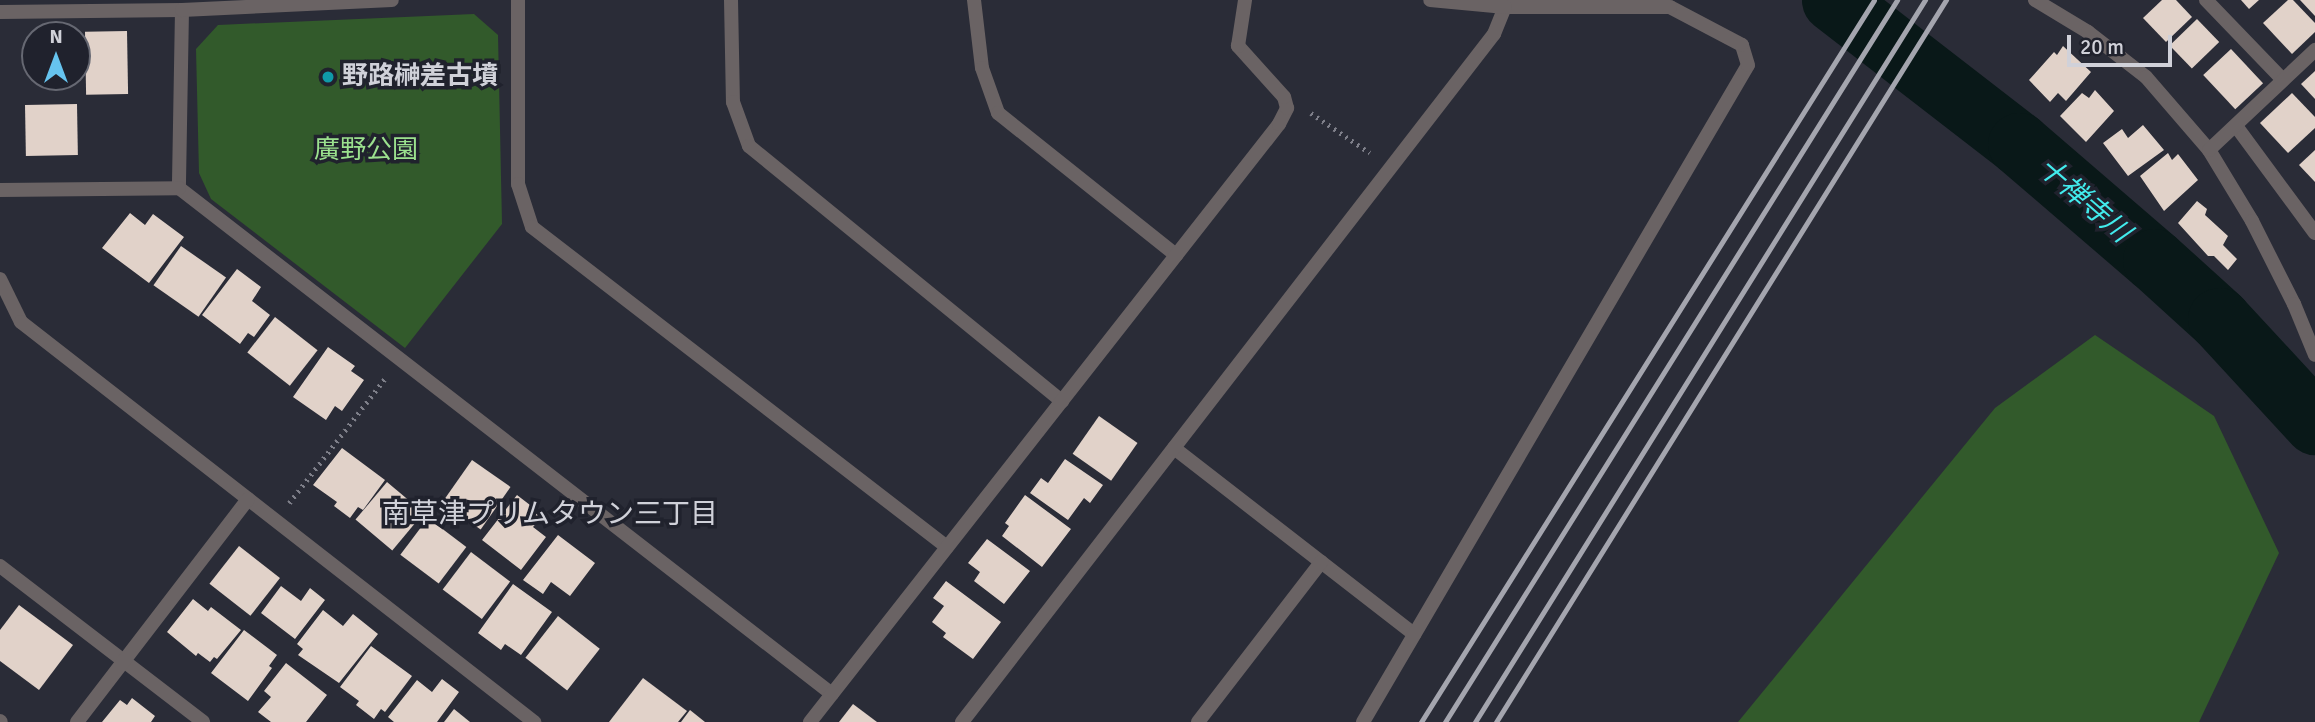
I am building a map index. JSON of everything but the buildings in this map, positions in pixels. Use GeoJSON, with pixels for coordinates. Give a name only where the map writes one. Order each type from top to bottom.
{"type":"FeatureCollection","features":[{"type":"Feature","properties":{"kind":"street"},"geometry":{"type":"LineString","coordinates":[[0,12],[182,10],[392,0]]}},
{"type":"Feature","properties":{"kind":"street"},"geometry":{"type":"LineString","coordinates":[[518,0],[518,184],[532,227],[947,547]]}},
{"type":"Feature","properties":{"kind":"street"},"geometry":{"type":"LineString","coordinates":[[731,0],[733,102],[749,146],[1062,401]]}},
{"type":"Feature","properties":{"kind":"street"},"geometry":{"type":"LineString","coordinates":[[974,0],[982,68],[998,113],[1176,255]]}},
{"type":"Feature","properties":{"kind":"street"},"geometry":{"type":"LineString","coordinates":[[810,722],[1279,124],[1287,108],[1284,97],[1238,46],[1245,0]]}},
{"type":"Feature","properties":{"kind":"street"},"geometry":{"type":"LineString","coordinates":[[1363,722],[1748,65],[1742,45],[1670,7],[1505,7],[1430,0]]}},
{"type":"Feature","properties":{"kind":"street"},"geometry":{"type":"LineString","coordinates":[[2035,0],[2088,32],[2146,78],[2209,150],[2252,221],[2294,304],[2315,355]]}},
{"type":"Feature","properties":{"kind":"street"},"geometry":{"type":"LineString","coordinates":[[2206,0],[2283,80]]}},
{"type":"Feature","properties":{"kind":"street"},"geometry":{"type":"LineString","coordinates":[[962,722],[1494,34],[1505,7]]}},
{"type":"Feature","properties":{"kind":"street"},"geometry":{"type":"LineString","coordinates":[[179,188],[182,10]]}},
{"type":"Feature","properties":{"kind":"street"},"geometry":{"type":"LineString","coordinates":[[2209,150],[2315,50]]}},
{"type":"Feature","properties":{"kind":"street"},"geometry":{"type":"LineString","coordinates":[[2236,126],[2315,233]]}},
{"type":"Feature","properties":{"kind":"street"},"geometry":{"type":"LineString","coordinates":[[0,190],[179,188],[832,694]]}},
{"type":"Feature","properties":{"kind":"street"},"geometry":{"type":"LineString","coordinates":[[0,279],[21,322],[534,722]]}},
{"type":"Feature","properties":{"kind":"street"},"geometry":{"type":"LineString","coordinates":[[1174,448],[1414,634]]}},
{"type":"Feature","properties":{"kind":"street"},"geometry":{"type":"LineString","coordinates":[[77,722],[248,499]]}},
{"type":"Feature","properties":{"kind":"street"},"geometry":{"type":"LineString","coordinates":[[1198,722],[1321,562]]}},
{"type":"Feature","properties":{"kind":"street"},"geometry":{"type":"LineString","coordinates":[[0,566],[203,722]]}},
{"type":"Feature","properties":{"kind":"path"},"geometry":{"type":"LineString","coordinates":[[1287,108],[1305,108],[1391,168]]}},
{"type":"Feature","properties":{"kind":"path"},"geometry":{"type":"LineString","coordinates":[[275,520],[400,359]]}},
{"type":"Feature","properties":{"kind":"green space","name":"廣野公園"},"geometry":{"type":"Polygon","coordinates":[[[474,14],[498,35],[502,224],[405,348],[211,199],[199,173],[196,49],[218,25],[474,14]]]}},
{"type":"Feature","properties":{"kind":"green space"},"geometry":{"type":"Polygon","coordinates":[[[2095,335],[2214,416],[2279,553],[2199,722],[1738,722],[1995,408],[2095,335]]]}},
{"type":"Feature","properties":{"kind":"waterway","name":"十禅寺川"},"geometry":{"type":"LineString","coordinates":[[1833,0],[2019,144],[2154,260],[2219,319],[2315,423]]}},
{"type":"Feature","properties":{"kind":"railway"},"geometry":{"type":"LineString","coordinates":[[1421,722],[1874,0]]}},
{"type":"Feature","properties":{"kind":"railway"},"geometry":{"type":"LineString","coordinates":[[1445,722],[1897,0]]}},
{"type":"Feature","properties":{"kind":"railway"},"geometry":{"type":"LineString","coordinates":[[1475,722],[1925,0]]}},
{"type":"Feature","properties":{"kind":"railway"},"geometry":{"type":"LineString","coordinates":[[1496,722],[1946,0]]}},
{"type":"Feature","properties":{"kind":"place","name":"野路榊差古墳"},"geometry":{"type":"Point","coordinates":[328,77]}},
{"type":"Feature","properties":{"kind":"district","name":"南草津プリムタウン三丁目"},"geometry":{"type":"Point","coordinates":[550,514]}}]}
